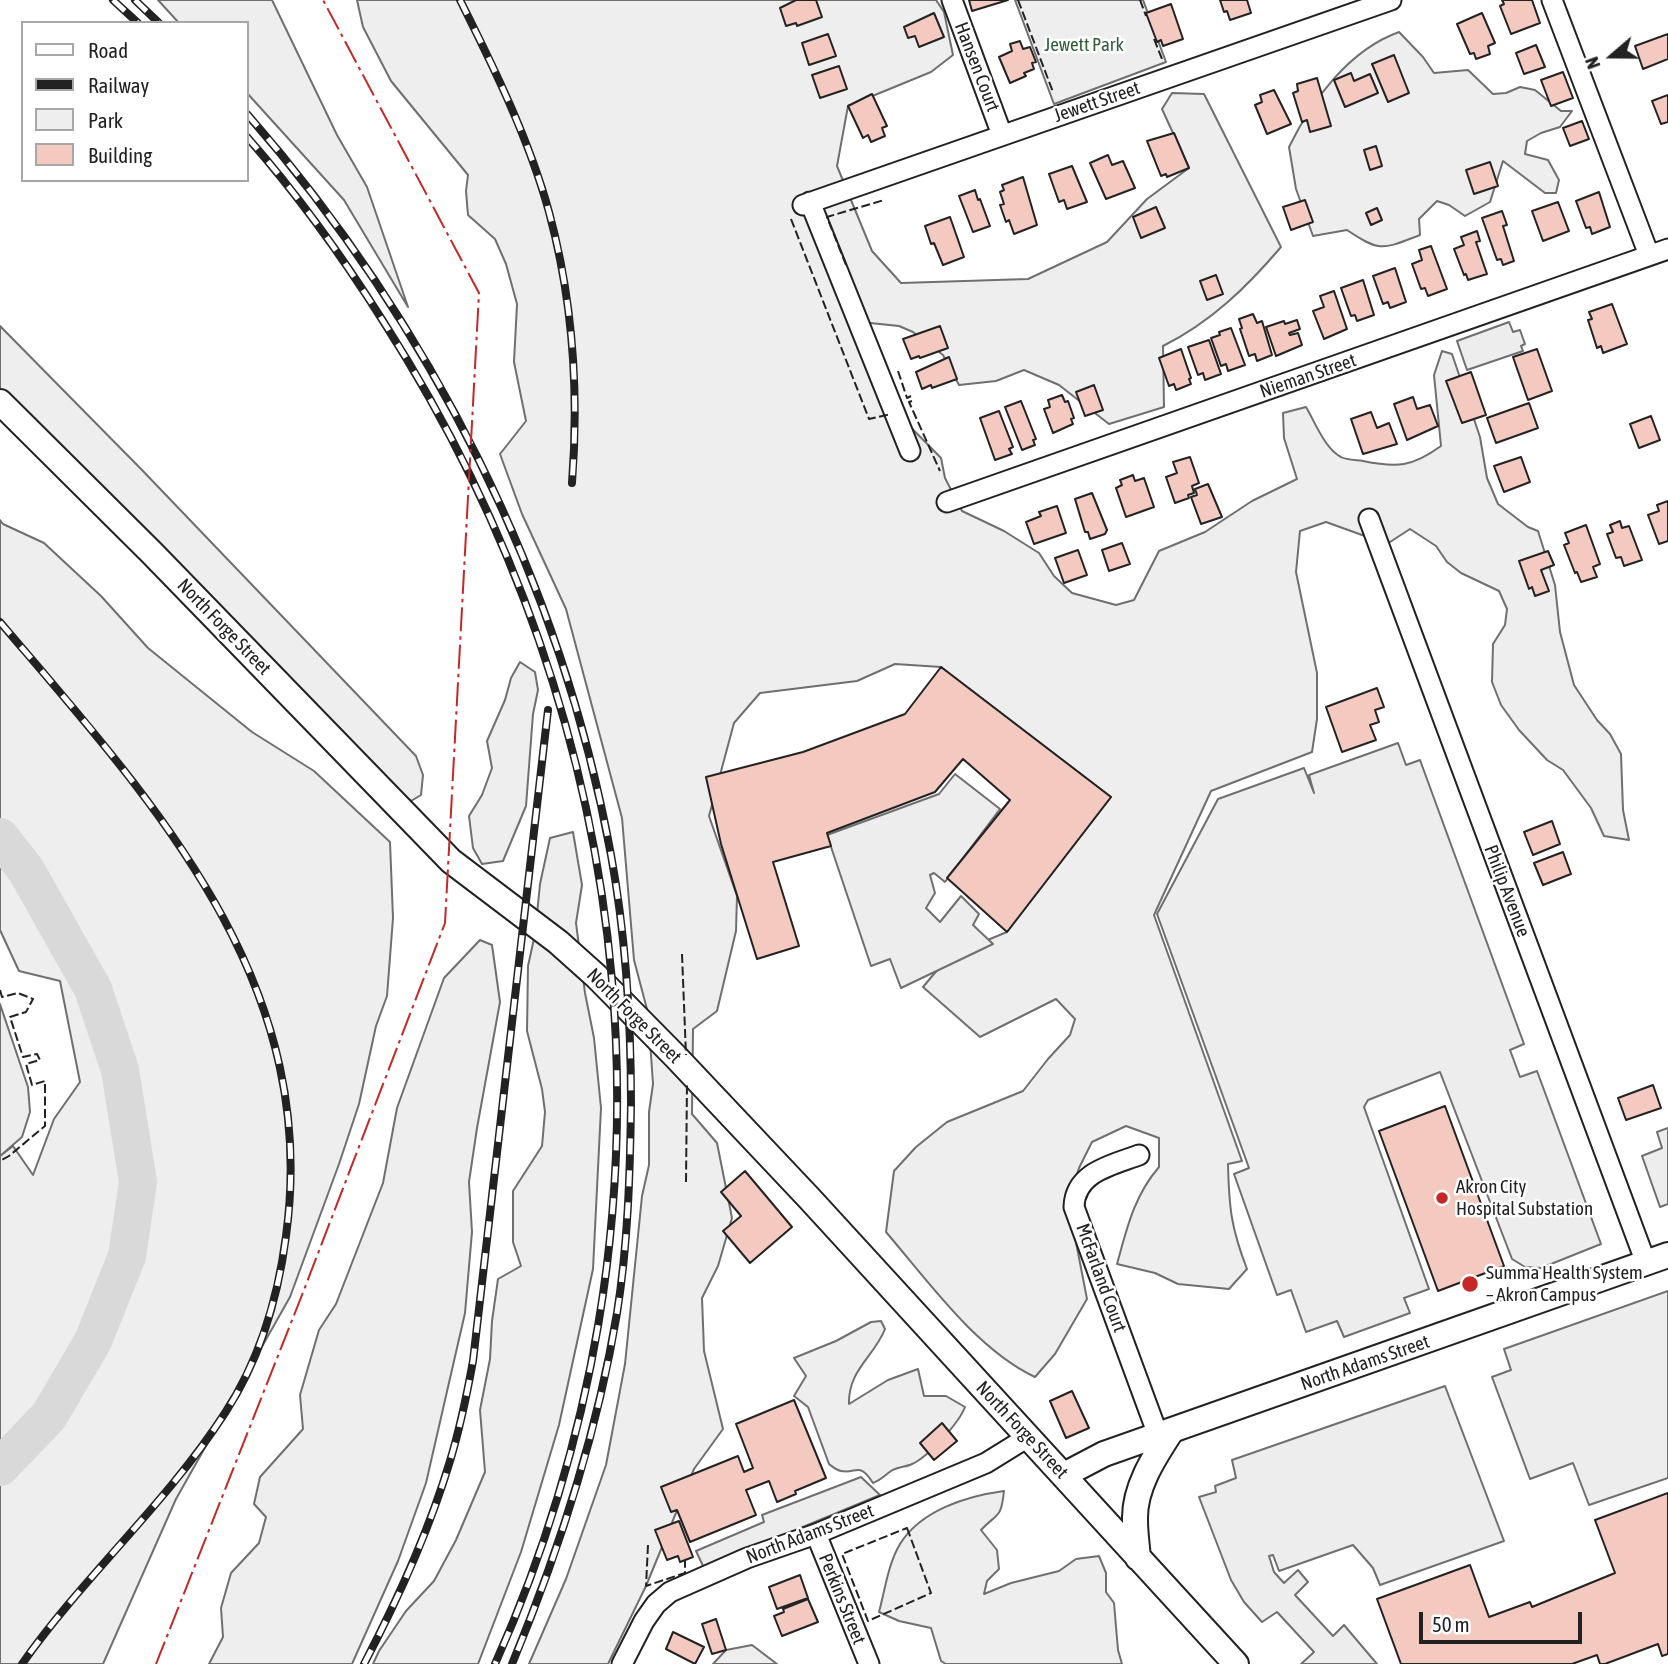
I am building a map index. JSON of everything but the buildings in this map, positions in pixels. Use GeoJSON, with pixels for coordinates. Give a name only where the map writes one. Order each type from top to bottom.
{"type":"FeatureCollection","features":[{"type":"Feature","properties":{"kind":"street","name":"Hansen Court"},"geometry":{"type":"LineString","coordinates":[[952,0],[1002,135]]}},
{"type":"Feature","properties":{"kind":"street","name":"Jewett Street"},"geometry":{"type":"LineString","coordinates":[[911,451],[806,203],[1391,0]]}},
{"type":"Feature","properties":{"kind":"street"},"geometry":{"type":"LineString","coordinates":[[1552,0],[1649,255]]}},
{"type":"Feature","properties":{"kind":"street","name":"Nieman Street"},"geometry":{"type":"LineString","coordinates":[[947,502],[1668,249]]}},
{"type":"Feature","properties":{"kind":"street","name":"North Forge Street"},"geometry":{"type":"LineString","coordinates":[[0,402],[152,553],[451,861],[558,942],[596,976],[810,1199],[1236,1664]]}},
{"type":"Feature","properties":{"kind":"street","name":"Philip Avenue"},"geometry":{"type":"LineString","coordinates":[[1369,519],[1657,1259]]}},
{"type":"Feature","properties":{"kind":"street","name":"McFarland Court"},"geometry":{"type":"LineString","coordinates":[[1139,1155],[1100,1170],[1084,1180],[1074,1195],[1074,1207],[1165,1433]]}},
{"type":"Feature","properties":{"kind":"street","name":"North Adams Street"},"geometry":{"type":"LineString","coordinates":[[1064,1475],[1104,1454],[1657,1259]]}},
{"type":"Feature","properties":{"kind":"street"},"geometry":{"type":"LineString","coordinates":[[1138,1558],[1135,1519],[1137,1499],[1165,1433]]}},
{"type":"Feature","properties":{"kind":"street","name":"North Adams Street"},"geometry":{"type":"LineString","coordinates":[[622,1664],[644,1620],[670,1592],[747,1558],[816,1534],[986,1464],[1028,1437]]}},
{"type":"Feature","properties":{"kind":"street","name":"Perkins Street"},"geometry":{"type":"LineString","coordinates":[[816,1534],[869,1664]]}},
{"type":"Feature","properties":{"kind":"green space"},"geometry":{"type":"Polygon","coordinates":[[[158,0],[272,0],[337,135],[367,187],[408,307],[344,200],[248,94],[248,21],[177,21],[158,0]]]}},
{"type":"Feature","properties":{"kind":"green space"},"geometry":{"type":"Polygon","coordinates":[[[357,0],[936,0],[944,12],[953,55],[931,72],[848,106],[837,166],[872,251],[901,283],[1028,279],[1107,242],[1147,199],[1189,168],[1162,109],[1172,93],[1204,94],[1281,247],[1255,276],[1212,315],[1163,346],[1164,407],[1109,424],[1059,385],[1024,370],[996,381],[959,385],[943,355],[913,332],[899,326],[870,323],[857,338],[883,399],[941,458],[945,478],[962,511],[1004,531],[1039,553],[1054,576],[1072,593],[1116,605],[1134,600],[1159,551],[1205,532],[1252,501],[1297,479],[1284,438],[1283,413],[1306,407],[1330,448],[1346,459],[1385,465],[1404,464],[1413,462],[1441,446],[1434,375],[1442,351],[1452,354],[1480,437],[1487,478],[1498,504],[1528,527],[1538,531],[1555,585],[1560,632],[1574,685],[1597,720],[1610,734],[1621,754],[1623,810],[1629,840],[1604,836],[1591,808],[1563,770],[1547,760],[1519,730],[1501,705],[1492,682],[1493,644],[1505,625],[1507,609],[1499,591],[1461,573],[1447,562],[1436,546],[1410,529],[1387,544],[1326,522],[1300,531],[1296,572],[1317,673],[1317,719],[1312,752],[1211,791],[1154,915],[1242,1161],[1228,1164],[1228,1179],[1234,1229],[1247,1269],[1229,1289],[1178,1284],[1155,1273],[1117,1264],[1137,1201],[1159,1167],[1159,1138],[1126,1126],[1092,1142],[1079,1168],[1068,1201],[1087,1299],[1055,1354],[1035,1377],[1013,1365],[973,1332],[886,1232],[894,1171],[916,1147],[947,1122],[1023,1091],[1070,1035],[1075,1019],[1056,999],[980,1037],[923,987],[949,956],[1007,932],[1111,797],[941,667],[895,664],[857,681],[760,693],[734,723],[709,816],[737,896],[736,931],[717,1011],[693,1029],[692,1114],[717,1143],[732,1218],[718,1266],[702,1298],[704,1351],[723,1429],[694,1469],[646,1586],[608,1664],[529,1664],[566,1579],[606,1465],[625,1364],[642,1196],[649,1165],[649,1112],[653,1084],[648,1013],[634,960],[622,818],[566,609],[522,514],[500,454],[526,421],[514,362],[517,304],[506,264],[495,239],[468,215],[468,175],[391,81],[363,27],[357,0]]]}},
{"type":"Feature","properties":{"kind":"green space","name":"Jewett Park"},"geometry":{"type":"Polygon","coordinates":[[[1015,0],[1143,0],[1166,62],[1054,104],[1015,0]]]}},
{"type":"Feature","properties":{"kind":"green space"},"geometry":{"type":"Polygon","coordinates":[[[1399,32],[1434,73],[1468,70],[1493,94],[1506,93],[1520,87],[1535,90],[1561,111],[1572,111],[1560,127],[1527,141],[1525,154],[1548,160],[1559,180],[1556,193],[1545,193],[1503,161],[1490,202],[1465,216],[1449,205],[1437,201],[1419,219],[1420,235],[1390,246],[1375,245],[1347,230],[1313,236],[1296,189],[1289,147],[1321,95],[1348,64],[1381,40],[1399,32]]]}},
{"type":"Feature","properties":{"kind":"green space"},"geometry":{"type":"Polygon","coordinates":[[[0,326],[416,756],[423,775],[421,795],[411,801],[397,795],[0,391],[0,326]]]}},
{"type":"Feature","properties":{"kind":"green space"},"geometry":{"type":"Polygon","coordinates":[[[0,520],[3,524],[44,543],[101,596],[148,648],[252,732],[314,771],[390,842],[393,918],[387,996],[376,1026],[359,1104],[339,1164],[290,1297],[176,1499],[103,1664],[0,1664],[0,1156],[13,1146],[33,1175],[54,1119],[80,1082],[60,981],[19,971],[0,930],[0,520]]]}},
{"type":"Feature","properties":{"kind":"green space"},"geometry":{"type":"Polygon","coordinates":[[[520,662],[535,672],[538,690],[533,714],[526,806],[503,861],[482,864],[473,848],[469,816],[482,795],[492,768],[487,741],[505,700],[511,678],[520,662]]]}},
{"type":"Feature","properties":{"kind":"green space"},"geometry":{"type":"Polygon","coordinates":[[[573,832],[582,885],[576,923],[594,1038],[601,1108],[593,1269],[559,1425],[521,1552],[478,1664],[373,1664],[406,1611],[434,1581],[456,1540],[485,1472],[480,1410],[490,1359],[498,1279],[521,1266],[513,1242],[513,1191],[542,1146],[545,1112],[527,1031],[528,966],[550,838],[573,832]]]}},
{"type":"Feature","properties":{"kind":"green space"},"geometry":{"type":"Polygon","coordinates":[[[480,940],[492,945],[500,1002],[469,1182],[472,1232],[465,1313],[426,1483],[398,1561],[352,1664],[209,1664],[223,1637],[221,1608],[231,1573],[259,1543],[266,1517],[254,1504],[260,1477],[303,1429],[300,1395],[319,1330],[336,1304],[383,1183],[397,1108],[444,978],[480,940]]]}},
{"type":"Feature","properties":{"kind":"green space"},"geometry":{"type":"Polygon","coordinates":[[[881,1321],[885,1329],[857,1373],[849,1404],[888,1380],[918,1369],[924,1396],[946,1396],[965,1407],[950,1430],[919,1460],[893,1470],[873,1483],[861,1470],[841,1471],[829,1464],[808,1407],[794,1396],[806,1376],[794,1358],[836,1341],[871,1322],[881,1321]]]}},
{"type":"Feature","properties":{"kind":"green space"},"geometry":{"type":"Polygon","coordinates":[[[1004,1491],[1000,1511],[981,1530],[997,1550],[999,1569],[987,1581],[984,1594],[1011,1583],[1059,1571],[1076,1559],[1099,1556],[1106,1573],[1106,1592],[1114,1603],[1118,1650],[1122,1664],[946,1664],[941,1661],[931,1628],[899,1621],[879,1612],[893,1560],[909,1532],[920,1522],[946,1507],[1004,1491]]]}},
{"type":"Feature","properties":{"kind":"green space"},"geometry":{"type":"Polygon","coordinates":[[[752,1645],[777,1664],[713,1664],[726,1650],[752,1645]]]}},
{"type":"Feature","properties":{"kind":"shaded area"},"geometry":{"type":"Polygon","coordinates":[[[1509,322],[1513,332],[1520,330],[1525,344],[1521,346],[1523,351],[1467,370],[1457,341],[1509,322]]]}},
{"type":"Feature","properties":{"kind":"shaded area"},"geometry":{"type":"Polygon","coordinates":[[[1398,743],[1406,765],[1420,760],[1524,1044],[1510,1050],[1520,1077],[1537,1071],[1601,1244],[1541,1268],[1525,1267],[1512,1259],[1440,1072],[1368,1100],[1364,1107],[1429,1289],[1404,1298],[1410,1313],[1344,1337],[1337,1321],[1306,1332],[1291,1290],[1277,1295],[1234,1174],[1249,1168],[1157,914],[1218,799],[1304,768],[1314,793],[1309,775],[1398,743]]]}},
{"type":"Feature","properties":{"kind":"shaded area"},"geometry":{"type":"Polygon","coordinates":[[[955,774],[1000,809],[945,882],[934,873],[930,875],[935,893],[926,908],[940,922],[961,896],[979,914],[973,925],[993,944],[901,988],[890,959],[871,966],[827,835],[939,794],[955,774]]]}},
{"type":"Feature","properties":{"kind":"shaded area"},"geometry":{"type":"Polygon","coordinates":[[[0,1004],[28,1087],[30,1112],[22,1137],[0,1156],[0,1004]]]}},
{"type":"Feature","properties":{"kind":"shaded area"},"geometry":{"type":"Polygon","coordinates":[[[1668,1128],[1668,1204],[1660,1207],[1642,1156],[1662,1148],[1657,1132],[1668,1128]]]}},
{"type":"Feature","properties":{"kind":"shaded area"},"geometry":{"type":"Polygon","coordinates":[[[1668,1291],[1668,1478],[1589,1505],[1573,1463],[1530,1479],[1492,1377],[1511,1370],[1504,1349],[1668,1291]]]}},
{"type":"Feature","properties":{"kind":"shaded area"},"geometry":{"type":"Polygon","coordinates":[[[1445,1386],[1504,1541],[1380,1585],[1373,1568],[1353,1545],[1279,1571],[1273,1555],[1269,1556],[1274,1572],[1284,1583],[1298,1570],[1308,1582],[1295,1595],[1333,1636],[1344,1625],[1377,1664],[1301,1664],[1314,1652],[1277,1612],[1262,1622],[1244,1602],[1231,1580],[1199,1497],[1216,1492],[1215,1486],[1236,1478],[1232,1460],[1445,1386]]]}},
{"type":"Feature","properties":{"kind":"shaded area"},"geometry":{"type":"Polygon","coordinates":[[[861,1477],[880,1495],[704,1568],[696,1551],[764,1522],[762,1515],[861,1477]]]}},
{"type":"Feature","properties":{"kind":"waterway"},"geometry":{"type":"LineString","coordinates":[[0,837],[26,870],[93,989],[120,1070],[138,1182],[127,1256],[93,1341],[49,1416],[0,1467]]}},
{"type":"Feature","properties":{"kind":"railway"},"geometry":{"type":"LineString","coordinates":[[113,0],[136,21]]}},
{"type":"Feature","properties":{"kind":"railway"},"geometry":{"type":"LineString","coordinates":[[135,0],[157,21]]}},
{"type":"Feature","properties":{"kind":"railway"},"geometry":{"type":"LineString","coordinates":[[460,0],[521,131],[541,185],[557,245],[572,347],[575,415],[572,483]]}},
{"type":"Feature","properties":{"kind":"railway"},"geometry":{"type":"LineString","coordinates":[[248,115],[313,195],[374,279],[429,368],[479,460],[522,555],[559,653],[589,753],[611,855],[624,948],[631,1073],[629,1183],[621,1287],[599,1403],[575,1492],[512,1664]]}},
{"type":"Feature","properties":{"kind":"railway"},"geometry":{"type":"LineString","coordinates":[[248,138],[302,204],[383,321],[471,478],[539,641],[586,808],[612,979],[616,1152],[598,1324],[558,1496],[495,1664]]}},
{"type":"Feature","properties":{"kind":"railway"},"geometry":{"type":"LineString","coordinates":[[0,622],[114,758],[167,828],[213,900],[251,977],[278,1057],[290,1144],[286,1236],[278,1282],[265,1328],[248,1372],[225,1413],[202,1446],[72,1600],[22,1664]]}},
{"type":"Feature","properties":{"kind":"railway"},"geometry":{"type":"LineString","coordinates":[[364,1664],[423,1539],[454,1449],[471,1373],[548,710]]}},
{"type":"Feature","properties":{"kind":"fence"},"geometry":{"type":"LineString","coordinates":[[1018,0],[1053,92]]}},
{"type":"Feature","properties":{"kind":"fence"},"geometry":{"type":"LineString","coordinates":[[1140,0],[1146,16]]}},
{"type":"Feature","properties":{"kind":"fence"},"geometry":{"type":"LineString","coordinates":[[1154,39],[1162,59]]}},
{"type":"Feature","properties":{"kind":"fence"},"geometry":{"type":"LineString","coordinates":[[846,265],[827,217],[884,200]]}},
{"type":"Feature","properties":{"kind":"fence"},"geometry":{"type":"LineString","coordinates":[[791,219],[869,419],[891,414]]}},
{"type":"Feature","properties":{"kind":"fence"},"geometry":{"type":"LineString","coordinates":[[898,371],[907,398],[911,396]]}},
{"type":"Feature","properties":{"kind":"fence"},"geometry":{"type":"LineString","coordinates":[[912,401],[909,402],[940,471]]}},
{"type":"Feature","properties":{"kind":"fence"},"geometry":{"type":"LineString","coordinates":[[682,954],[686,1055]]}},
{"type":"Feature","properties":{"kind":"fence"},"geometry":{"type":"LineString","coordinates":[[0,990],[2,997],[18,993],[33,999],[26,1012],[10,1017],[23,1057],[37,1054],[40,1060],[26,1064],[32,1085],[45,1081],[45,1126],[0,1161]]}},
{"type":"Feature","properties":{"kind":"fence"},"geometry":{"type":"LineString","coordinates":[[686,1182],[687,1083]]}},
{"type":"Feature","properties":{"kind":"fence"},"geometry":{"type":"LineString","coordinates":[[907,1528],[931,1593],[868,1621],[842,1554],[907,1528]]}},
{"type":"Feature","properties":{"kind":"fence"},"geometry":{"type":"LineString","coordinates":[[648,1545],[646,1586],[685,1573],[685,1560]]}},
{"type":"Feature","properties":{"kind":"power"},"geometry":{"type":"LineString","coordinates":[[156,1664],[445,923],[479,293],[323,0]]}},
{"type":"Feature","properties":{"kind":"place","name":"Akron City Hospital Substation"},"geometry":{"type":"Point","coordinates":[1442,1198]}},
{"type":"Feature","properties":{"kind":"place","name":"Summa Health System – Akron Campus"},"geometry":{"type":"Point","coordinates":[1470,1284]}}]}
